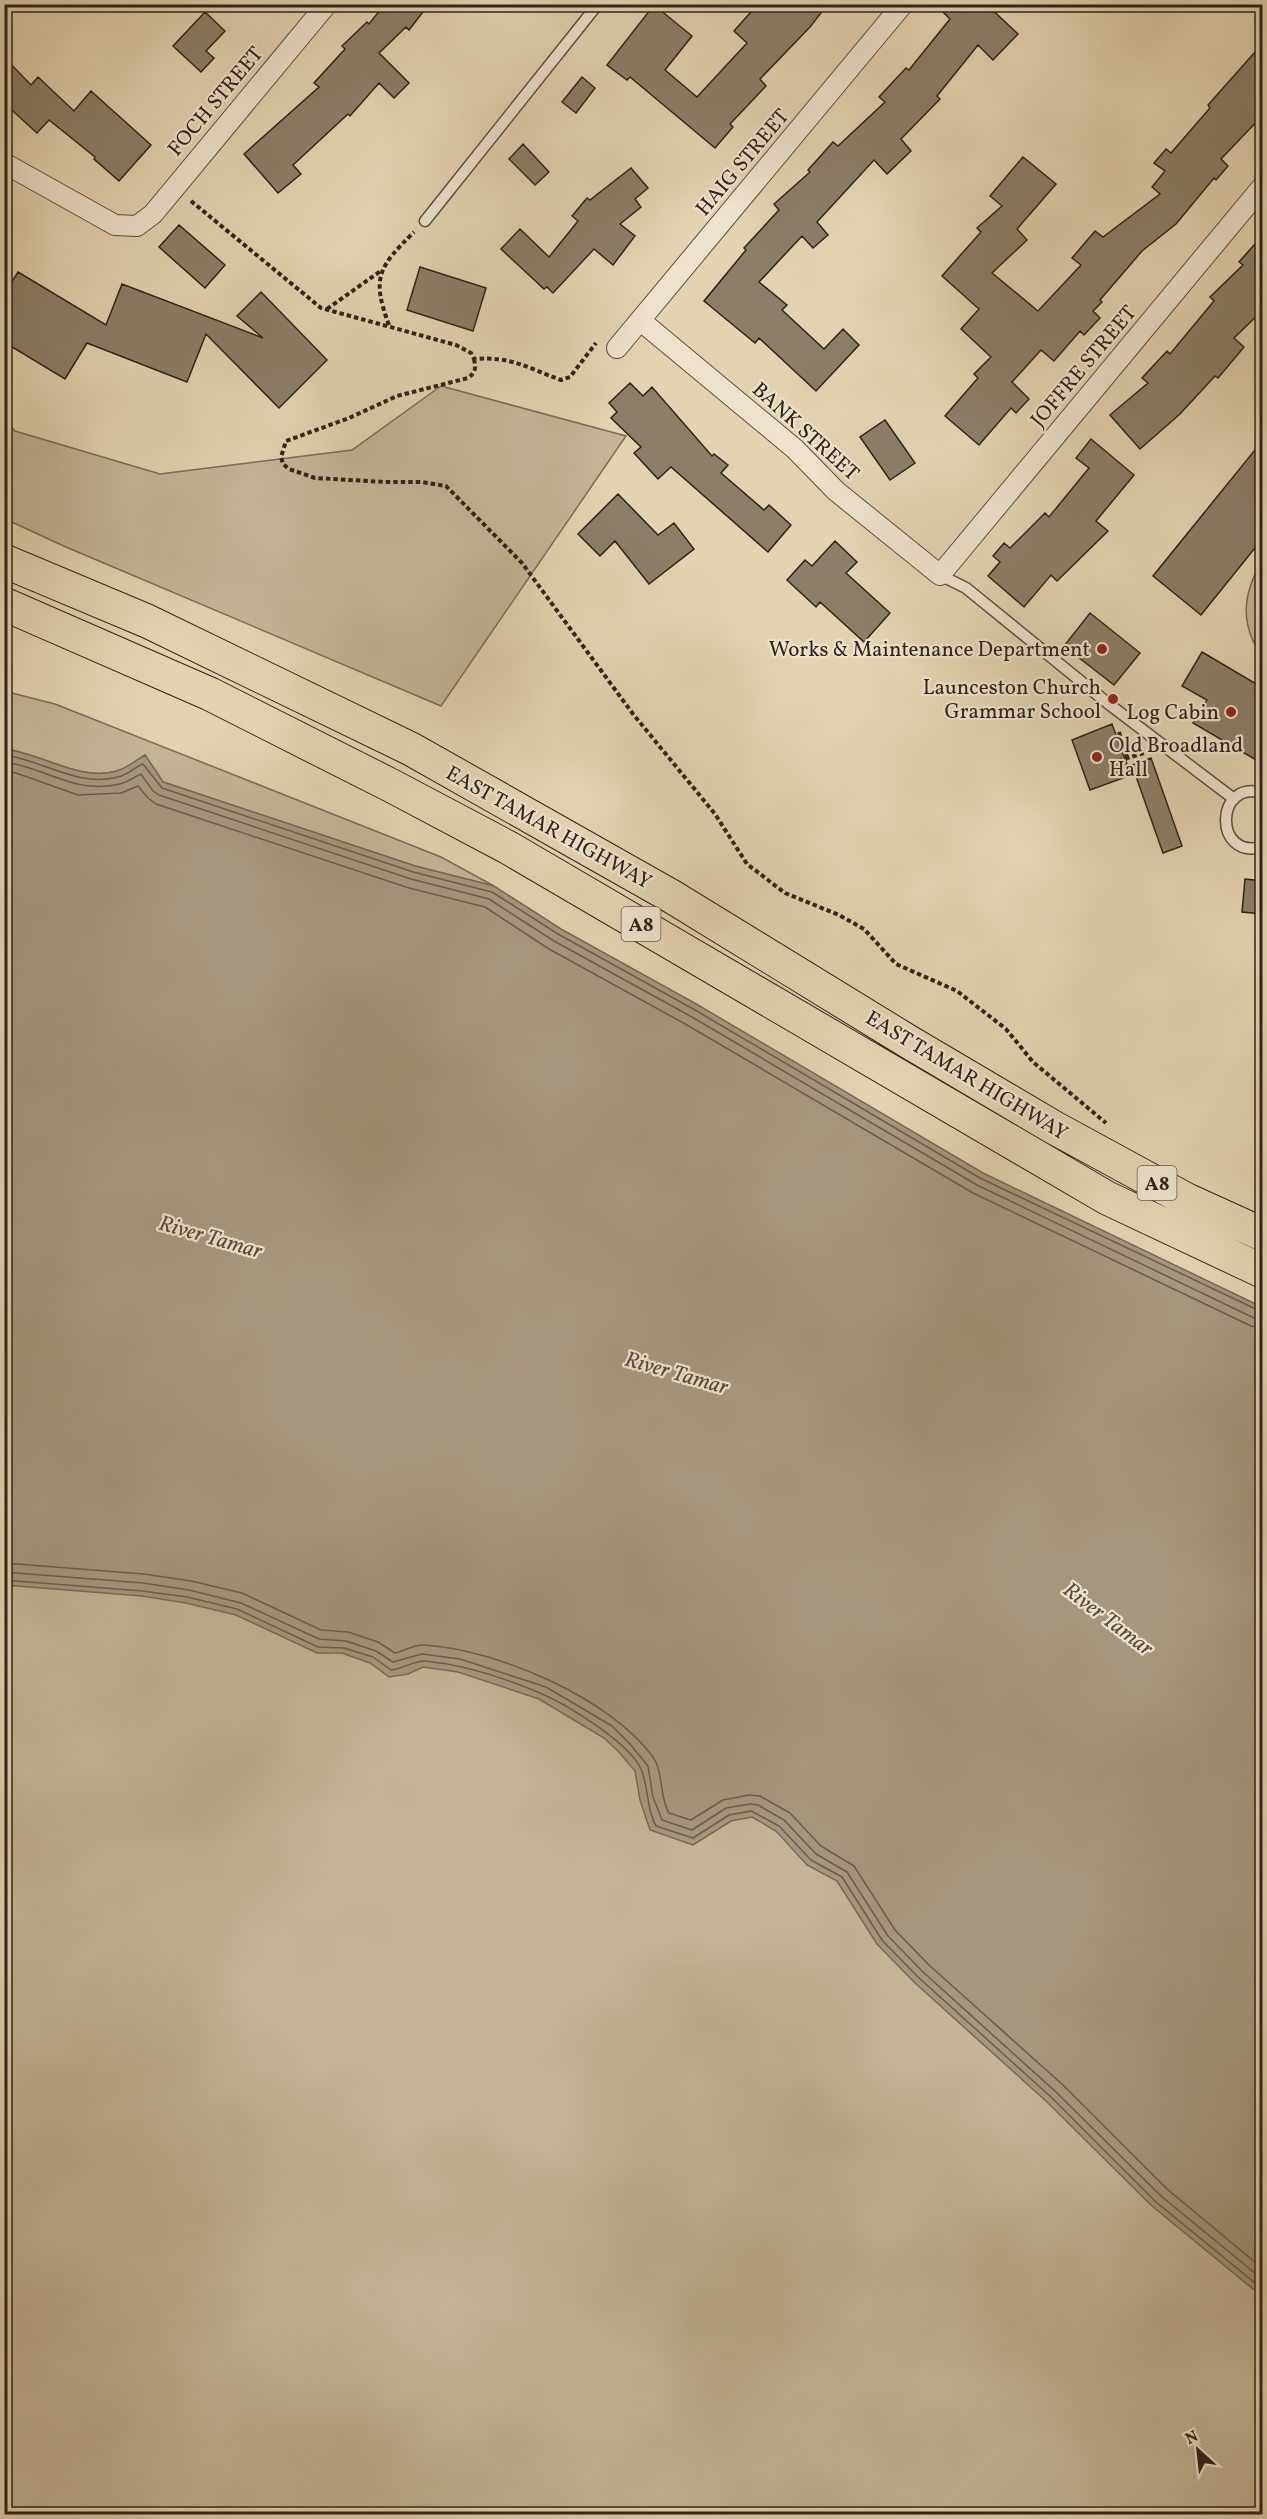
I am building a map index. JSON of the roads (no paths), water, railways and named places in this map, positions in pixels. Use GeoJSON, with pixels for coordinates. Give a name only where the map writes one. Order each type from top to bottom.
{"type":"FeatureCollection","features":[{"type":"Feature","properties":{"kind":"highway","name":"EAST TAMAR HIGHWAY"},"geometry":{"type":"LineString","coordinates":[[4,561],[147,621],[411,749],[671,896],[1053,1127],[1187,1200],[1263,1234]]}},
{"type":"Feature","properties":{"kind":"highway","name":"EAST TAMAR HIGHWAY"},"geometry":{"type":"LineString","coordinates":[[4,604],[210,694],[509,848],[1107,1198],[1263,1271]]}},
{"type":"Feature","properties":{"kind":"street","name":"FOCH STREET"},"geometry":{"type":"LineString","coordinates":[[4,163],[115,225],[137,226],[153,214],[327,4]]}},
{"type":"Feature","properties":{"kind":"street","name":"HAIG STREET"},"geometry":{"type":"LineString","coordinates":[[609,342],[641,321],[903,4]]}},
{"type":"Feature","properties":{"kind":"street","name":"JOFFRE STREET"},"geometry":{"type":"LineString","coordinates":[[940,575],[1263,187]]}},
{"type":"Feature","properties":{"kind":"street","name":"BANK STREET"},"geometry":{"type":"LineString","coordinates":[[641,321],[795,449],[837,491],[940,575]]}},
{"type":"Feature","properties":{"kind":"lane"},"geometry":{"type":"LineString","coordinates":[[425,221],[598,4]]}},
{"type":"Feature","properties":{"kind":"lane"},"geometry":{"type":"LineString","coordinates":[[940,575],[966,588],[1162,746],[1234,799]]}},
{"type":"Feature","properties":{"kind":"lane"},"geometry":{"type":"LineString","coordinates":[[1263,793],[1250,792],[1234,799],[1225,815],[1228,832],[1240,845],[1248,848],[1263,847]]}},
{"type":"Feature","properties":{"kind":"water","name":"River Tamar"},"geometry":{"type":"Polygon","coordinates":[[[4,749],[89,773],[121,770],[145,755],[163,782],[415,866],[494,886],[561,929],[698,1005],[983,1173],[1262,1307],[1262,2294],[1152,2206],[1047,2102],[914,1982],[877,1944],[837,1881],[807,1865],[776,1831],[752,1817],[731,1821],[693,1845],[650,1830],[640,1800],[635,1771],[604,1738],[539,1699],[458,1672],[423,1667],[408,1674],[389,1677],[370,1663],[342,1653],[317,1653],[236,1615],[186,1603],[142,1596],[5,1585],[4,749]]]}},
{"type":"Feature","properties":{"kind":"place","name":"Works & Maintenance Department"},"geometry":{"type":"Point","coordinates":[1102,649]}},
{"type":"Feature","properties":{"kind":"place","name":"Launceston Church Grammar School"},"geometry":{"type":"Point","coordinates":[1113,699]}},
{"type":"Feature","properties":{"kind":"place","name":"Log Cabin"},"geometry":{"type":"Point","coordinates":[1231,712]}},
{"type":"Feature","properties":{"kind":"place","name":"Old Broadland Hall"},"geometry":{"type":"Point","coordinates":[1097,757]}}]}
